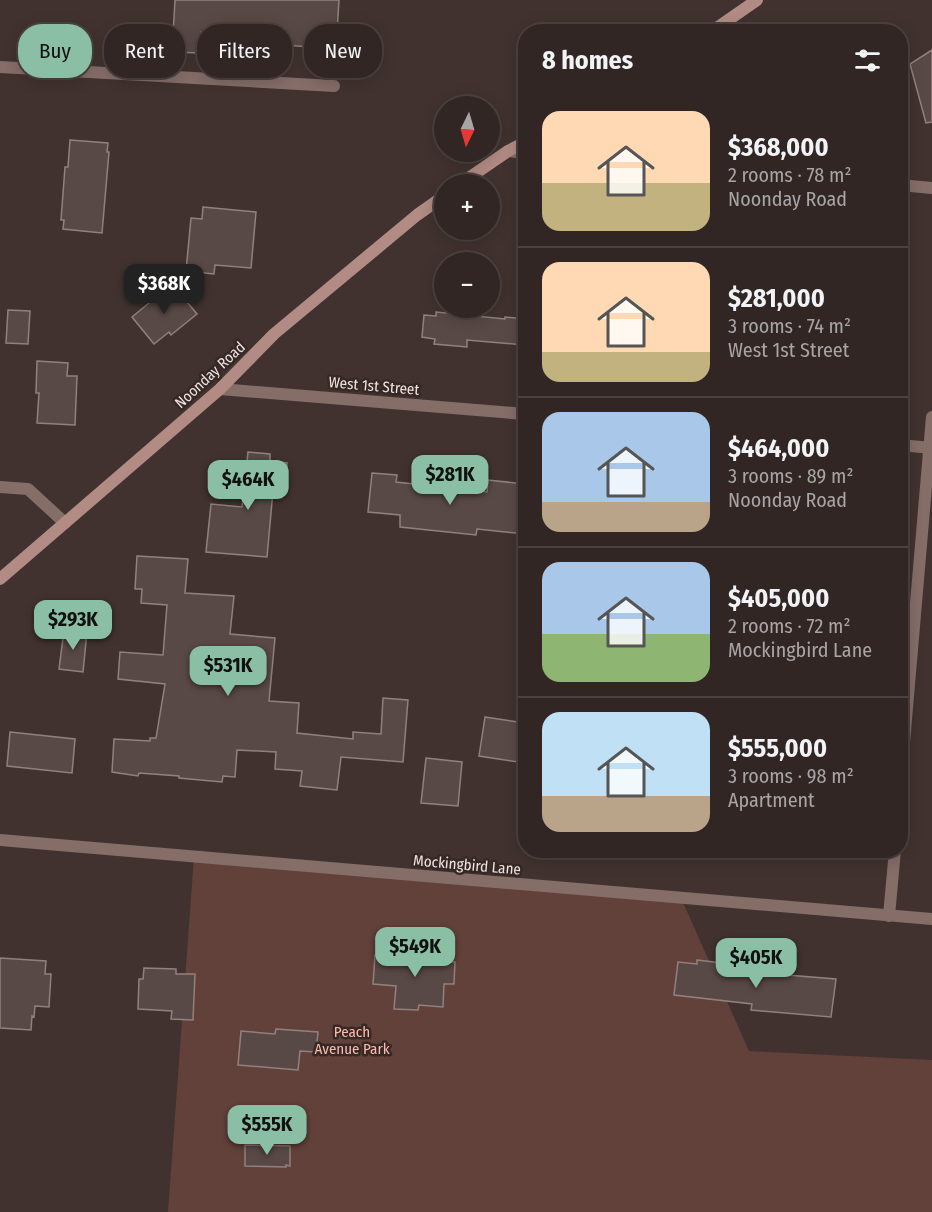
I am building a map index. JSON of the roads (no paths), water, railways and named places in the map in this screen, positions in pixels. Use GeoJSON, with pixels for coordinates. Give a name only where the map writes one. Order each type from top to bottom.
{"type":"FeatureCollection","features":[{"type":"Feature","properties":{"kind":"street"},"geometry":{"type":"LineString","coordinates":[[723,24],[758,0]]}},
{"type":"Feature","properties":{"kind":"street"},"geometry":{"type":"LineString","coordinates":[[0,67],[334,86]]}},
{"type":"Feature","properties":{"kind":"street"},"geometry":{"type":"LineString","coordinates":[[475,174],[518,146]]}},
{"type":"Feature","properties":{"kind":"street"},"geometry":{"type":"LineString","coordinates":[[508,151],[518,152]]}},
{"type":"Feature","properties":{"kind":"street"},"geometry":{"type":"LineString","coordinates":[[908,186],[932,188]]}},
{"type":"Feature","properties":{"kind":"street","name":"Noonday Road"},"geometry":{"type":"LineString","coordinates":[[0,579],[220,389],[274,334],[434,203]]}},
{"type":"Feature","properties":{"kind":"street","name":"West 1st Street"},"geometry":{"type":"LineString","coordinates":[[220,389],[518,413]]}},
{"type":"Feature","properties":{"kind":"street"},"geometry":{"type":"LineString","coordinates":[[908,701],[932,417]]}},
{"type":"Feature","properties":{"kind":"street"},"geometry":{"type":"LineString","coordinates":[[908,446],[931,448]]}},
{"type":"Feature","properties":{"kind":"street"},"geometry":{"type":"LineString","coordinates":[[0,487],[28,489],[65,523]]}},
{"type":"Feature","properties":{"kind":"street","name":"Mockingbird Lane"},"geometry":{"type":"LineString","coordinates":[[0,840],[932,919]]}},
{"type":"Feature","properties":{"kind":"street"},"geometry":{"type":"LineString","coordinates":[[889,916],[894,858]]}},
{"type":"Feature","properties":{"kind":"park label","name":"Peach Avenue Park"},"geometry":{"type":"Point","coordinates":[352,1040]}}]}
